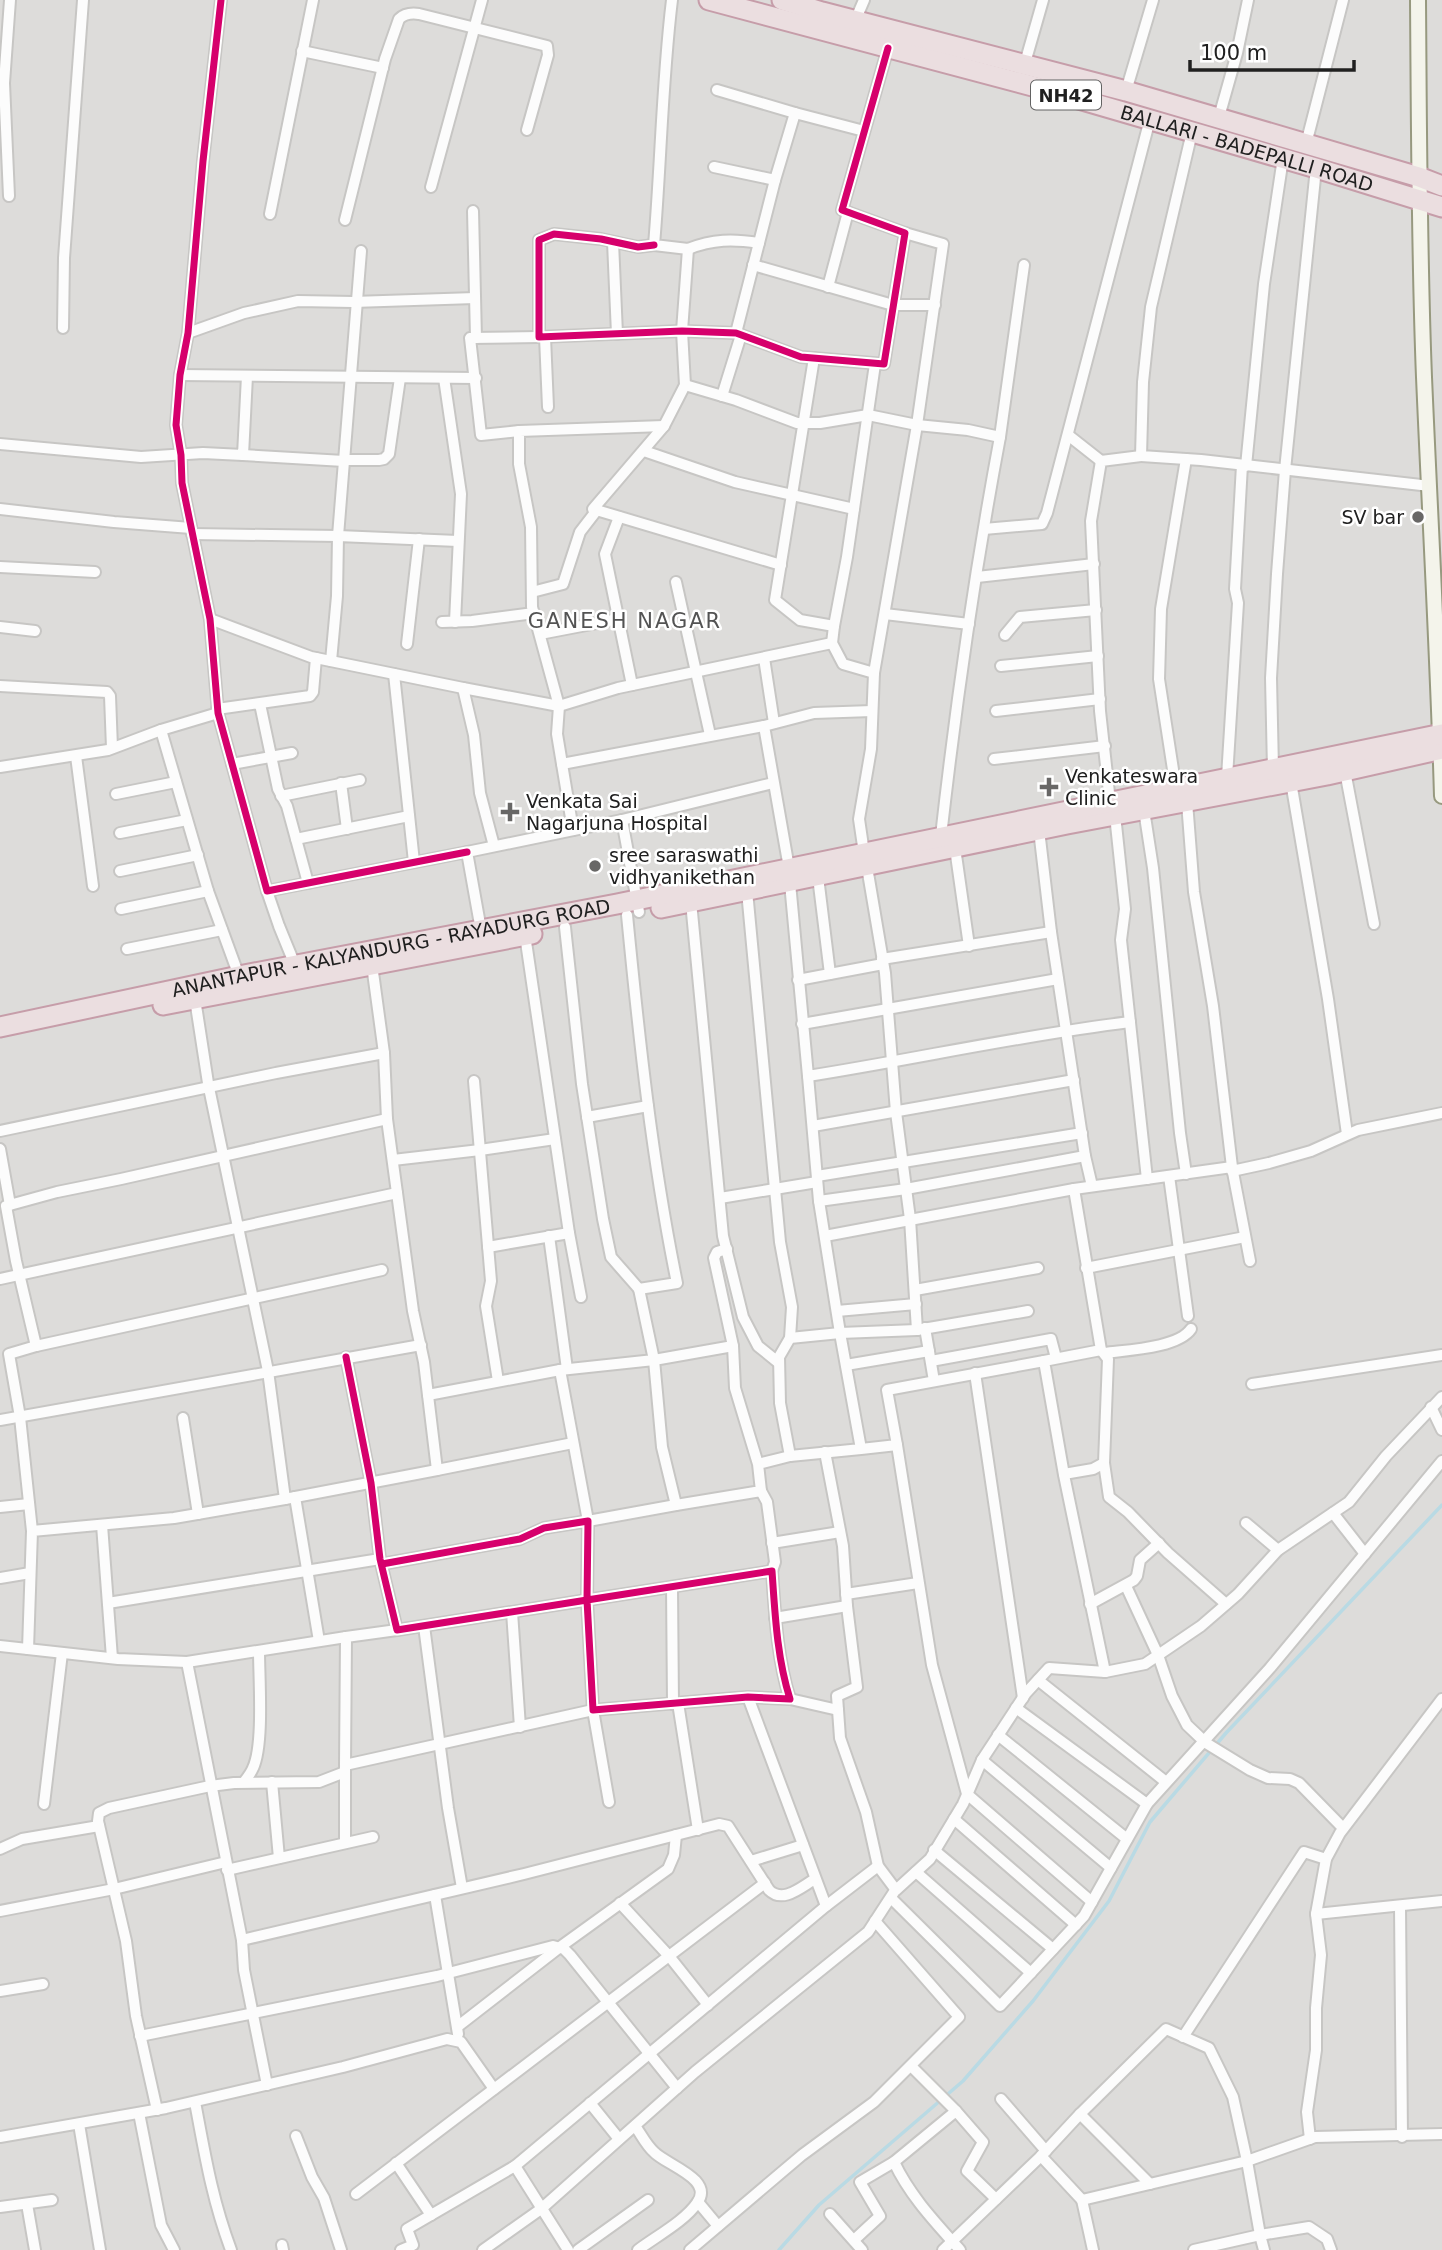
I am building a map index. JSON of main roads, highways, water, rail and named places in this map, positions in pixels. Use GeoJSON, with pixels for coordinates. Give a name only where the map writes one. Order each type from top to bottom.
{"type":"FeatureCollection","features":[{"type":"Feature","properties":{"kind":"highway","name":"BALLARI - BADEPALLI ROAD"},"geometry":{"type":"LineString","coordinates":[[709,0],[1141,116],[1442,207]]}},
{"type":"Feature","properties":{"kind":"highway","name":"BALLARI - BADEPALLI ROAD"},"geometry":{"type":"LineString","coordinates":[[782,0],[822,6],[855,21],[1133,92],[1442,186]]}},
{"type":"Feature","properties":{"kind":"highway"},"geometry":{"type":"LineString","coordinates":[[1133,92],[1141,116]]}},
{"type":"Feature","properties":{"kind":"highway","name":"ANANTAPUR - KALYANDURG - RAYADURG ROAD"},"geometry":{"type":"LineString","coordinates":[[948,842],[1039,830],[1112,809],[1144,810],[1227,777],[1342,756],[1441,742]]}},
{"type":"Feature","properties":{"kind":"highway","name":"ANANTAPUR - KALYANDURG - RAYADURG ROAD"},"geometry":{"type":"LineString","coordinates":[[0,1027],[239,976],[372,965],[525,936],[789,875],[1112,809],[1181,796],[1291,782],[1345,771],[1441,742]]}},
{"type":"Feature","properties":{"kind":"highway","name":"ANANTAPUR - KALYANDURG - RAYADURG ROAD"},"geometry":{"type":"LineString","coordinates":[[0,1039],[195,999],[481,930],[691,902],[747,891],[789,875],[818,877],[866,860]]}},
{"type":"Feature","properties":{"kind":"waterway"},"geometry":{"type":"LineString","coordinates":[[779,2250],[819,2205],[963,2081],[1033,2001],[1109,1901],[1150,1822],[1226,1733],[1442,1505]]}},
{"type":"Feature","properties":{"kind":"place","name":"SV bar"},"geometry":{"type":"Point","coordinates":[1418,517]}},
{"type":"Feature","properties":{"kind":"place","name":"Venkateswara Clinic"},"geometry":{"type":"Point","coordinates":[1049,787]}},
{"type":"Feature","properties":{"kind":"place","name":"Venkata Sai Nagarjuna Hospital"},"geometry":{"type":"Point","coordinates":[510,812]}},
{"type":"Feature","properties":{"kind":"place","name":"sree saraswathi vidhyanikethan"},"geometry":{"type":"Point","coordinates":[595,866]}},
{"type":"Feature","properties":{"kind":"district","name":"GANESH NAGAR"},"geometry":{"type":"Point","coordinates":[625,621]}}]}
